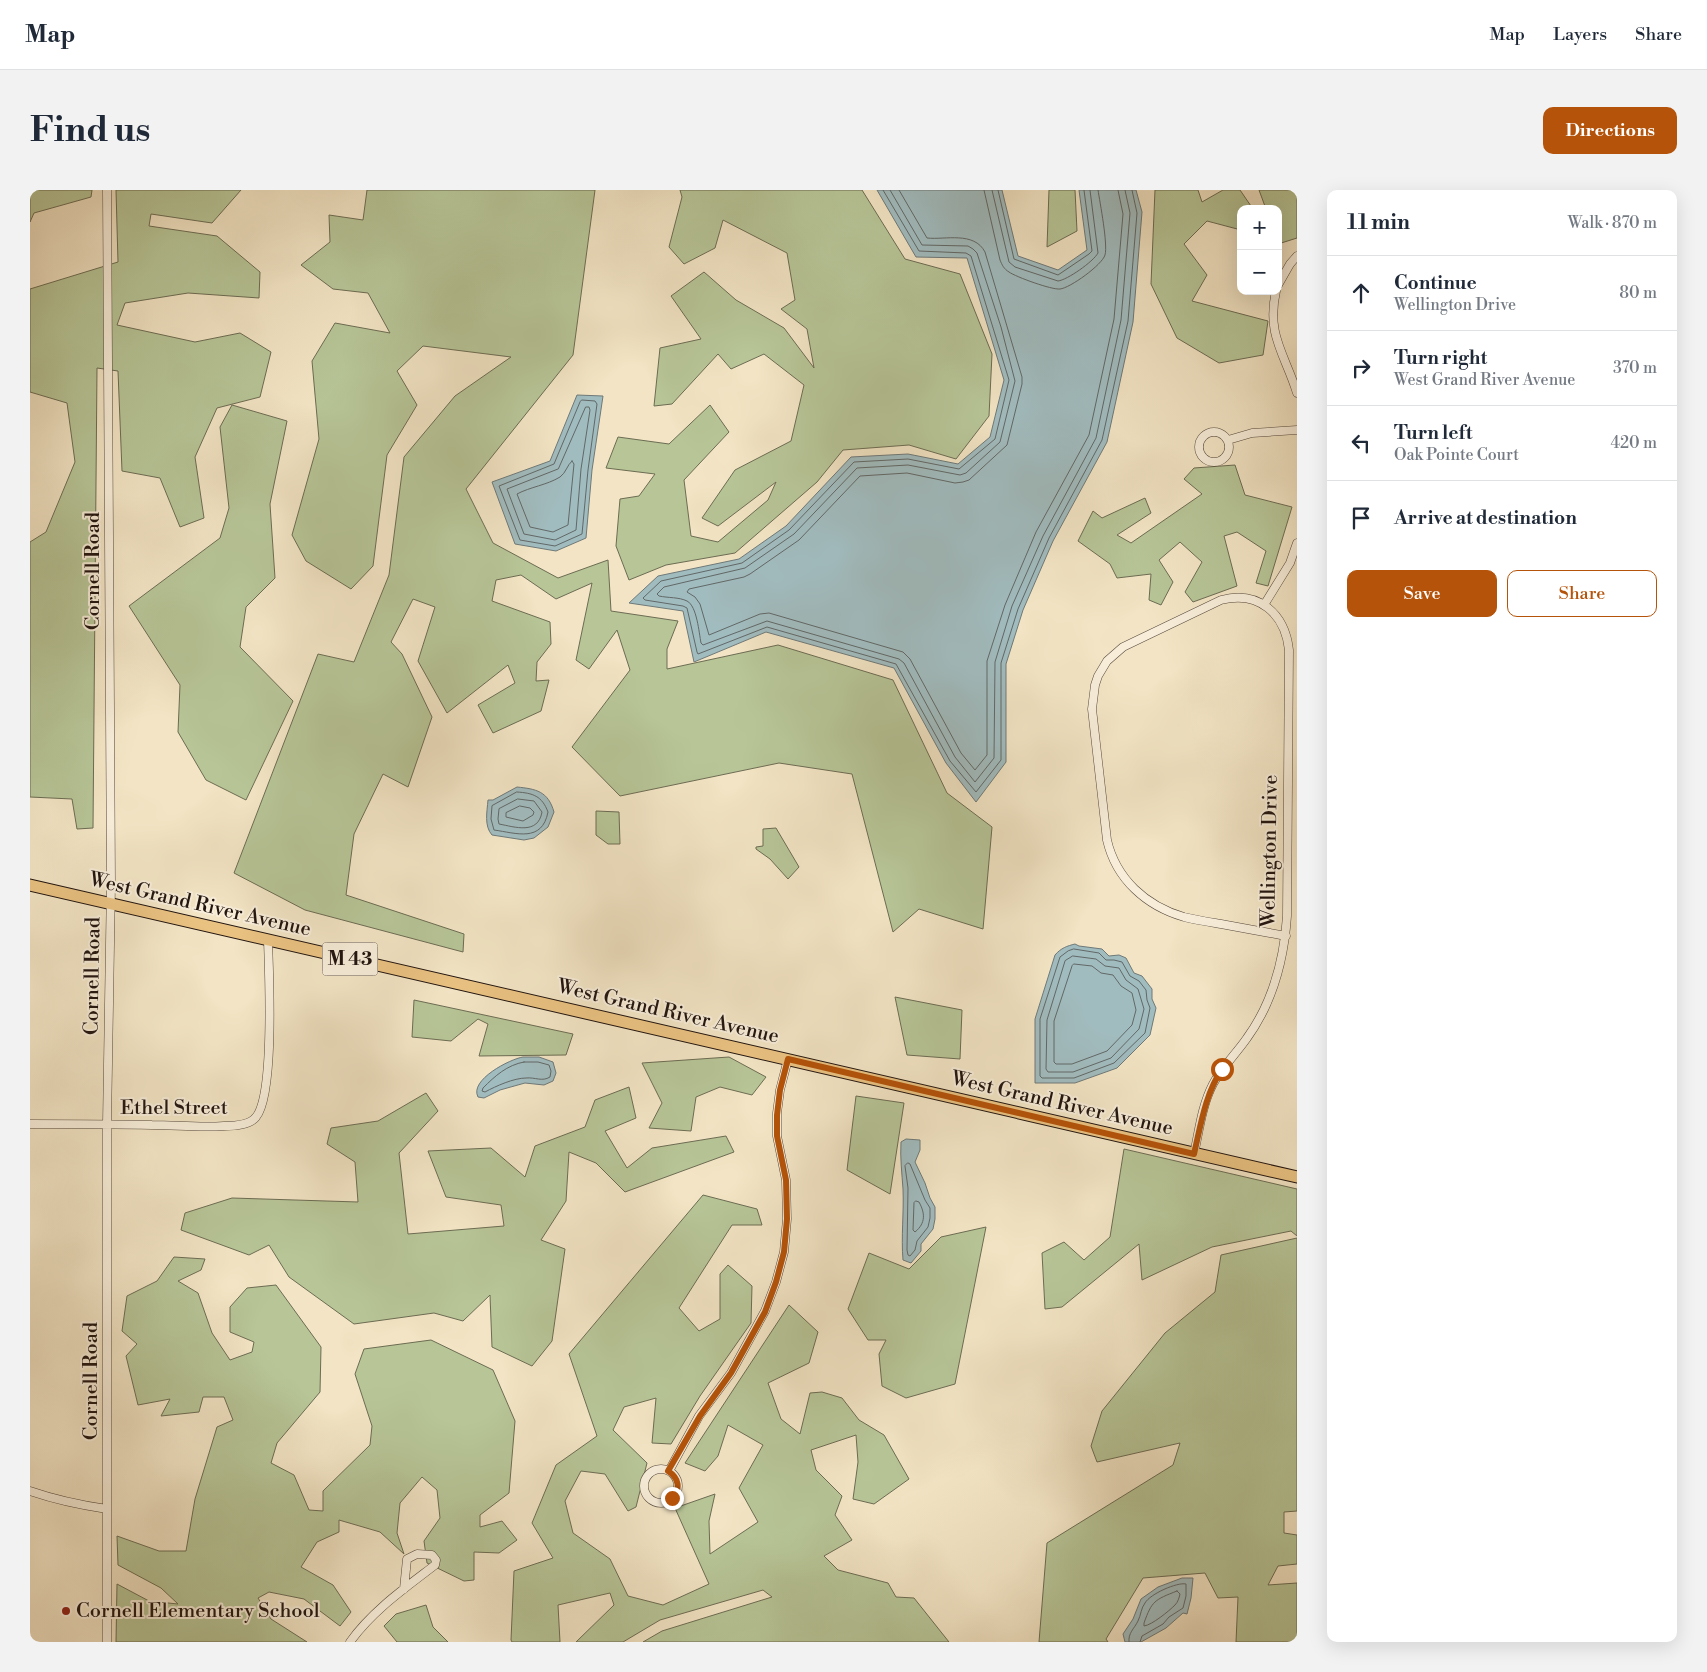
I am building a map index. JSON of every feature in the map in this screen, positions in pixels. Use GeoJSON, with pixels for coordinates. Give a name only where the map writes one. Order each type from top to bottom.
{"type":"FeatureCollection","features":[{"type":"Feature","properties":{"kind":"main road","name":"West Grand River Avenue"},"geometry":{"type":"LineString","coordinates":[[30,885],[1297,1177]]}},
{"type":"Feature","properties":{"kind":"street","name":"Cornell Road"},"geometry":{"type":"LineString","coordinates":[[107,190],[110,904],[107,1124],[107,1642]]}},
{"type":"Feature","properties":{"kind":"street"},"geometry":{"type":"LineString","coordinates":[[1282,278],[1297,256]]}},
{"type":"Feature","properties":{"kind":"street"},"geometry":{"type":"LineString","coordinates":[[1275,295],[1273,310],[1274,333],[1297,393]]}},
{"type":"Feature","properties":{"kind":"street"},"geometry":{"type":"LineString","coordinates":[[1228,440],[1252,433],[1297,430]]}},
{"type":"Feature","properties":{"kind":"street"},"geometry":{"type":"LineString","coordinates":[[1209,432],[1221,433],[1228,440],[1230,446],[1228,454],[1219,462],[1207,461],[1200,453],[1198,447],[1200,440],[1209,432]]}},
{"type":"Feature","properties":{"kind":"street"},"geometry":{"type":"LineString","coordinates":[[1286,936],[1184,917],[1151,903],[1126,880],[1117,867],[1107,840],[1092,709],[1098,676],[1107,661],[1123,647],[1221,600],[1243,598],[1264,605],[1290,563],[1297,543]]}},
{"type":"Feature","properties":{"kind":"street","name":"Wellington Drive"},"geometry":{"type":"LineString","coordinates":[[1194,1154],[1210,1090],[1222,1069],[1250,1034],[1264,1009],[1276,981],[1286,936],[1289,650],[1287,636],[1282,623],[1264,605]]}},
{"type":"Feature","properties":{"kind":"street","name":"Ethel Street"},"geometry":{"type":"LineString","coordinates":[[30,1124],[226,1126],[249,1122],[255,1119],[263,1099],[268,1064],[268,940]]}},
{"type":"Feature","properties":{"kind":"street"},"geometry":{"type":"LineString","coordinates":[[668,1471],[700,1416],[735,1365],[765,1312],[776,1282],[784,1252],[787,1219],[786,1180],[777,1136],[777,1115],[780,1090],[788,1059]]}},
{"type":"Feature","properties":{"kind":"street"},"geometry":{"type":"LineString","coordinates":[[662,1469],[668,1471],[676,1478],[677,1491],[669,1501],[656,1502],[646,1494],[645,1481],[654,1471],[662,1469]]}},
{"type":"Feature","properties":{"kind":"street"},"geometry":{"type":"LineString","coordinates":[[30,1490],[54,1500],[107,1509]]}},
{"type":"Feature","properties":{"kind":"street"},"geometry":{"type":"LineString","coordinates":[[350,1642],[372,1617],[435,1565],[436,1560],[432,1555],[417,1554],[408,1559],[404,1589]]}},
{"type":"Feature","properties":{"kind":"green space"},"geometry":{"type":"Polygon","coordinates":[[[30,190],[92,190],[91,197],[34,213],[30,222],[30,190]]]}},
{"type":"Feature","properties":{"kind":"green space"},"geometry":{"type":"Polygon","coordinates":[[[116,190],[241,190],[212,223],[151,214],[149,226],[217,236],[260,272],[259,298],[188,293],[125,303],[117,325],[195,342],[240,333],[271,352],[260,397],[217,408],[195,457],[204,518],[180,527],[160,478],[122,471],[118,371],[97,368],[93,828],[77,829],[72,799],[30,797],[30,542],[46,532],[75,462],[67,403],[30,392],[30,289],[118,262],[116,190]]]}},
{"type":"Feature","properties":{"kind":"green space"},"geometry":{"type":"Polygon","coordinates":[[[367,190],[595,190],[573,355],[466,489],[493,543],[558,578],[608,560],[611,611],[678,621],[667,649],[667,669],[778,645],[893,680],[947,793],[992,827],[983,929],[919,909],[893,932],[852,774],[779,763],[620,796],[572,747],[630,670],[617,630],[589,669],[576,660],[592,583],[556,599],[521,575],[496,580],[492,601],[550,622],[551,644],[537,662],[536,681],[549,680],[541,711],[493,733],[478,705],[515,683],[508,665],[447,713],[418,661],[435,607],[413,599],[391,642],[402,654],[432,717],[408,787],[383,774],[354,834],[346,895],[464,934],[463,952],[305,910],[234,873],[318,654],[354,662],[389,575],[404,457],[455,396],[511,357],[423,346],[397,371],[417,405],[387,455],[373,566],[351,589],[306,561],[292,535],[319,439],[312,361],[335,323],[390,333],[368,293],[333,289],[301,265],[330,242],[329,215],[363,220],[367,190]]]}},
{"type":"Feature","properties":{"kind":"green space"},"geometry":{"type":"Polygon","coordinates":[[[680,190],[862,190],[905,259],[960,274],[992,354],[989,416],[956,459],[909,445],[843,450],[817,482],[735,553],[666,565],[629,580],[616,546],[620,499],[639,496],[655,474],[606,468],[618,437],[669,444],[710,405],[729,432],[684,480],[691,536],[718,542],[768,500],[776,482],[718,526],[702,518],[735,470],[791,441],[804,385],[764,354],[731,369],[718,354],[672,404],[654,406],[660,348],[701,339],[671,296],[704,272],[736,300],[784,328],[814,368],[807,329],[781,309],[795,300],[787,253],[723,220],[715,248],[684,264],[669,247],[682,197],[680,190]]]}},
{"type":"Feature","properties":{"kind":"green space"},"geometry":{"type":"Polygon","coordinates":[[[1049,190],[1075,190],[1077,231],[1047,247],[1049,190]]]}},
{"type":"Feature","properties":{"kind":"green space"},"geometry":{"type":"Polygon","coordinates":[[[1155,190],[1198,190],[1202,202],[1223,190],[1240,190],[1250,205],[1237,205],[1237,229],[1207,221],[1184,244],[1207,275],[1192,301],[1268,321],[1263,355],[1219,363],[1177,338],[1151,284],[1155,190]]]}},
{"type":"Feature","properties":{"kind":"green space"},"geometry":{"type":"Polygon","coordinates":[[[1259,190],[1297,190],[1297,238],[1282,243],[1282,205],[1265,205],[1259,190]]]}},
{"type":"Feature","properties":{"kind":"green space"},"geometry":{"type":"Polygon","coordinates":[[[232,405],[287,421],[270,504],[275,578],[246,607],[240,647],[293,701],[246,800],[206,780],[178,732],[180,685],[129,606],[220,538],[229,508],[220,427],[232,405]]]}},
{"type":"Feature","properties":{"kind":"green space"},"geometry":{"type":"Polygon","coordinates":[[[1235,465],[1245,495],[1292,507],[1268,586],[1256,583],[1266,551],[1237,532],[1224,536],[1237,586],[1193,602],[1185,592],[1202,562],[1180,542],[1159,560],[1173,582],[1161,605],[1149,600],[1151,574],[1117,578],[1110,564],[1078,541],[1093,511],[1102,518],[1145,498],[1151,513],[1117,535],[1131,543],[1202,494],[1184,479],[1194,468],[1235,465]]]}},
{"type":"Feature","properties":{"kind":"green space"},"geometry":{"type":"Polygon","coordinates":[[[596,811],[619,812],[620,844],[608,844],[596,835],[596,811]]]}},
{"type":"Feature","properties":{"kind":"green space"},"geometry":{"type":"Polygon","coordinates":[[[776,828],[799,867],[788,879],[770,859],[756,849],[756,847],[763,846],[763,829],[776,828]]]}},
{"type":"Feature","properties":{"kind":"green space"},"geometry":{"type":"Polygon","coordinates":[[[895,997],[962,1010],[960,1059],[907,1055],[895,997]]]}},
{"type":"Feature","properties":{"kind":"green space"},"geometry":{"type":"Polygon","coordinates":[[[414,1000],[573,1034],[566,1055],[479,1056],[488,1024],[478,1019],[451,1041],[412,1037],[414,1000]]]}},
{"type":"Feature","properties":{"kind":"green space"},"geometry":{"type":"Polygon","coordinates":[[[729,1057],[766,1077],[752,1095],[720,1087],[696,1097],[691,1131],[649,1128],[662,1103],[642,1063],[729,1057]]]}},
{"type":"Feature","properties":{"kind":"green space"},"geometry":{"type":"Polygon","coordinates":[[[629,1087],[636,1118],[605,1131],[627,1168],[652,1148],[726,1136],[734,1152],[625,1192],[596,1163],[569,1152],[566,1201],[541,1240],[565,1249],[552,1341],[532,1366],[492,1347],[490,1295],[463,1321],[434,1313],[354,1324],[289,1277],[269,1245],[249,1255],[181,1230],[185,1213],[232,1198],[358,1202],[355,1162],[327,1144],[331,1128],[378,1121],[426,1093],[438,1111],[399,1153],[408,1234],[504,1226],[501,1205],[446,1197],[428,1151],[491,1148],[525,1177],[535,1146],[585,1127],[595,1100],[629,1087]]]}},
{"type":"Feature","properties":{"kind":"green space"},"geometry":{"type":"Polygon","coordinates":[[[856,1096],[904,1103],[890,1194],[847,1170],[856,1096]]]}},
{"type":"Feature","properties":{"kind":"green space"},"geometry":{"type":"Polygon","coordinates":[[[1124,1149],[1297,1189],[1297,1236],[1291,1231],[1212,1247],[1142,1280],[1139,1244],[1062,1307],[1045,1309],[1042,1253],[1064,1242],[1084,1260],[1110,1237],[1124,1149]]]}},
{"type":"Feature","properties":{"kind":"green space"},"geometry":{"type":"Polygon","coordinates":[[[703,1195],[757,1209],[762,1225],[732,1225],[679,1308],[699,1331],[720,1319],[720,1274],[728,1265],[752,1286],[751,1323],[700,1396],[671,1444],[652,1443],[656,1398],[624,1407],[613,1430],[647,1463],[636,1507],[628,1511],[605,1474],[581,1471],[565,1501],[573,1533],[610,1559],[628,1596],[663,1605],[709,1584],[675,1508],[715,1494],[709,1521],[710,1554],[758,1522],[739,1488],[763,1445],[728,1425],[718,1456],[705,1471],[685,1463],[789,1305],[818,1332],[809,1363],[768,1383],[781,1419],[800,1434],[810,1393],[822,1392],[842,1398],[859,1420],[884,1435],[909,1479],[874,1504],[853,1499],[858,1462],[856,1435],[811,1450],[816,1470],[842,1496],[835,1515],[852,1540],[824,1556],[838,1570],[888,1583],[896,1597],[914,1598],[949,1642],[643,1642],[662,1631],[772,1597],[763,1590],[660,1620],[623,1642],[576,1642],[614,1605],[610,1593],[558,1605],[560,1642],[512,1642],[514,1571],[553,1558],[532,1523],[556,1465],[597,1436],[569,1354],[703,1195]]]}},
{"type":"Feature","properties":{"kind":"green space"},"geometry":{"type":"Polygon","coordinates":[[[986,1227],[955,1384],[906,1398],[882,1386],[879,1354],[886,1340],[868,1340],[848,1309],[869,1253],[909,1269],[941,1237],[986,1227]]]}},
{"type":"Feature","properties":{"kind":"green space"},"geometry":{"type":"Polygon","coordinates":[[[1297,1238],[1297,1511],[1284,1512],[1284,1533],[1297,1535],[1297,1564],[1278,1566],[1268,1585],[1297,1583],[1297,1642],[1236,1642],[1238,1597],[1218,1598],[1205,1573],[1143,1578],[1106,1639],[1108,1642],[1039,1642],[1047,1543],[1173,1465],[1180,1443],[1097,1462],[1091,1446],[1102,1411],[1165,1333],[1215,1292],[1221,1255],[1297,1238]]]}},
{"type":"Feature","properties":{"kind":"green space"},"geometry":{"type":"Polygon","coordinates":[[[174,1257],[205,1259],[201,1270],[178,1281],[198,1293],[212,1333],[230,1360],[252,1352],[254,1342],[230,1332],[230,1307],[247,1288],[276,1285],[321,1347],[320,1392],[277,1443],[271,1463],[294,1475],[309,1510],[323,1511],[323,1491],[370,1445],[372,1426],[355,1374],[364,1349],[431,1340],[493,1370],[515,1421],[509,1493],[480,1515],[480,1527],[502,1521],[517,1540],[499,1553],[474,1552],[474,1580],[464,1581],[427,1563],[424,1541],[440,1518],[437,1490],[422,1477],[400,1503],[397,1533],[404,1554],[380,1532],[339,1520],[339,1532],[317,1542],[301,1567],[333,1585],[351,1612],[340,1626],[304,1599],[269,1592],[258,1598],[271,1619],[307,1642],[116,1642],[117,1584],[149,1601],[178,1604],[161,1588],[118,1565],[117,1536],[159,1551],[186,1551],[195,1499],[217,1427],[233,1420],[224,1397],[203,1397],[199,1412],[161,1416],[170,1399],[138,1405],[126,1356],[137,1344],[122,1331],[127,1296],[157,1281],[174,1257]]]}},
{"type":"Feature","properties":{"kind":"green space"},"geometry":{"type":"Polygon","coordinates":[[[426,1605],[433,1627],[448,1642],[397,1642],[384,1626],[396,1614],[426,1605]]]}},
{"type":"Feature","properties":{"kind":"water"},"geometry":{"type":"Polygon","coordinates":[[[877,190],[1002,190],[1018,256],[1058,270],[1087,250],[1079,190],[1136,190],[1142,212],[1133,322],[1107,442],[1053,541],[1023,610],[1006,664],[1006,762],[976,802],[946,763],[894,668],[766,632],[694,662],[683,611],[629,603],[658,576],[739,559],[786,526],[851,457],[908,454],[958,464],[990,437],[1004,380],[967,258],[916,257],[877,190]]]}},
{"type":"Feature","properties":{"kind":"water"},"geometry":{"type":"Polygon","coordinates":[[[577,395],[603,396],[592,470],[586,538],[556,551],[515,544],[492,482],[550,461],[577,395]]]}},
{"type":"Feature","properties":{"kind":"water"},"geometry":{"type":"Polygon","coordinates":[[[517,787],[535,790],[545,795],[554,812],[548,827],[534,838],[524,840],[492,835],[487,823],[488,800],[493,800],[517,787]]]}},
{"type":"Feature","properties":{"kind":"water"},"geometry":{"type":"Polygon","coordinates":[[[1075,944],[1102,949],[1109,956],[1119,955],[1126,958],[1134,973],[1142,976],[1152,989],[1152,999],[1156,1008],[1150,1035],[1117,1068],[1075,1083],[1035,1083],[1035,1019],[1055,955],[1064,948],[1075,944]]]}},
{"type":"Feature","properties":{"kind":"water"},"geometry":{"type":"Polygon","coordinates":[[[523,1057],[539,1057],[553,1062],[556,1073],[553,1081],[544,1085],[525,1083],[500,1090],[484,1098],[478,1097],[477,1090],[479,1084],[485,1077],[501,1066],[523,1057]]]}},
{"type":"Feature","properties":{"kind":"water"},"geometry":{"type":"Polygon","coordinates":[[[906,1139],[920,1140],[920,1150],[915,1162],[935,1207],[933,1229],[921,1244],[921,1251],[911,1263],[903,1260],[902,1251],[901,1142],[906,1139]]]}},
{"type":"Feature","properties":{"kind":"water"},"geometry":{"type":"Polygon","coordinates":[[[1182,1578],[1193,1578],[1187,1614],[1183,1613],[1166,1628],[1141,1642],[1125,1642],[1123,1634],[1133,1619],[1141,1599],[1158,1587],[1182,1578]]]}},
{"type":"Feature","properties":{"kind":"place","name":"Cornell Elementary School"},"geometry":{"type":"Point","coordinates":[66,1611]}},
{"type":"Feature","properties":{"kind":"route"},"geometry":{"type":"LineString","coordinates":[[672,1498],[677,1491],[678,1482],[674,1475],[668,1471],[700,1416],[731,1373],[765,1312],[784,1252],[787,1219],[786,1180],[777,1136],[777,1106],[788,1059],[1194,1154],[1208,1098],[1213,1083],[1222,1069]]}}]}
